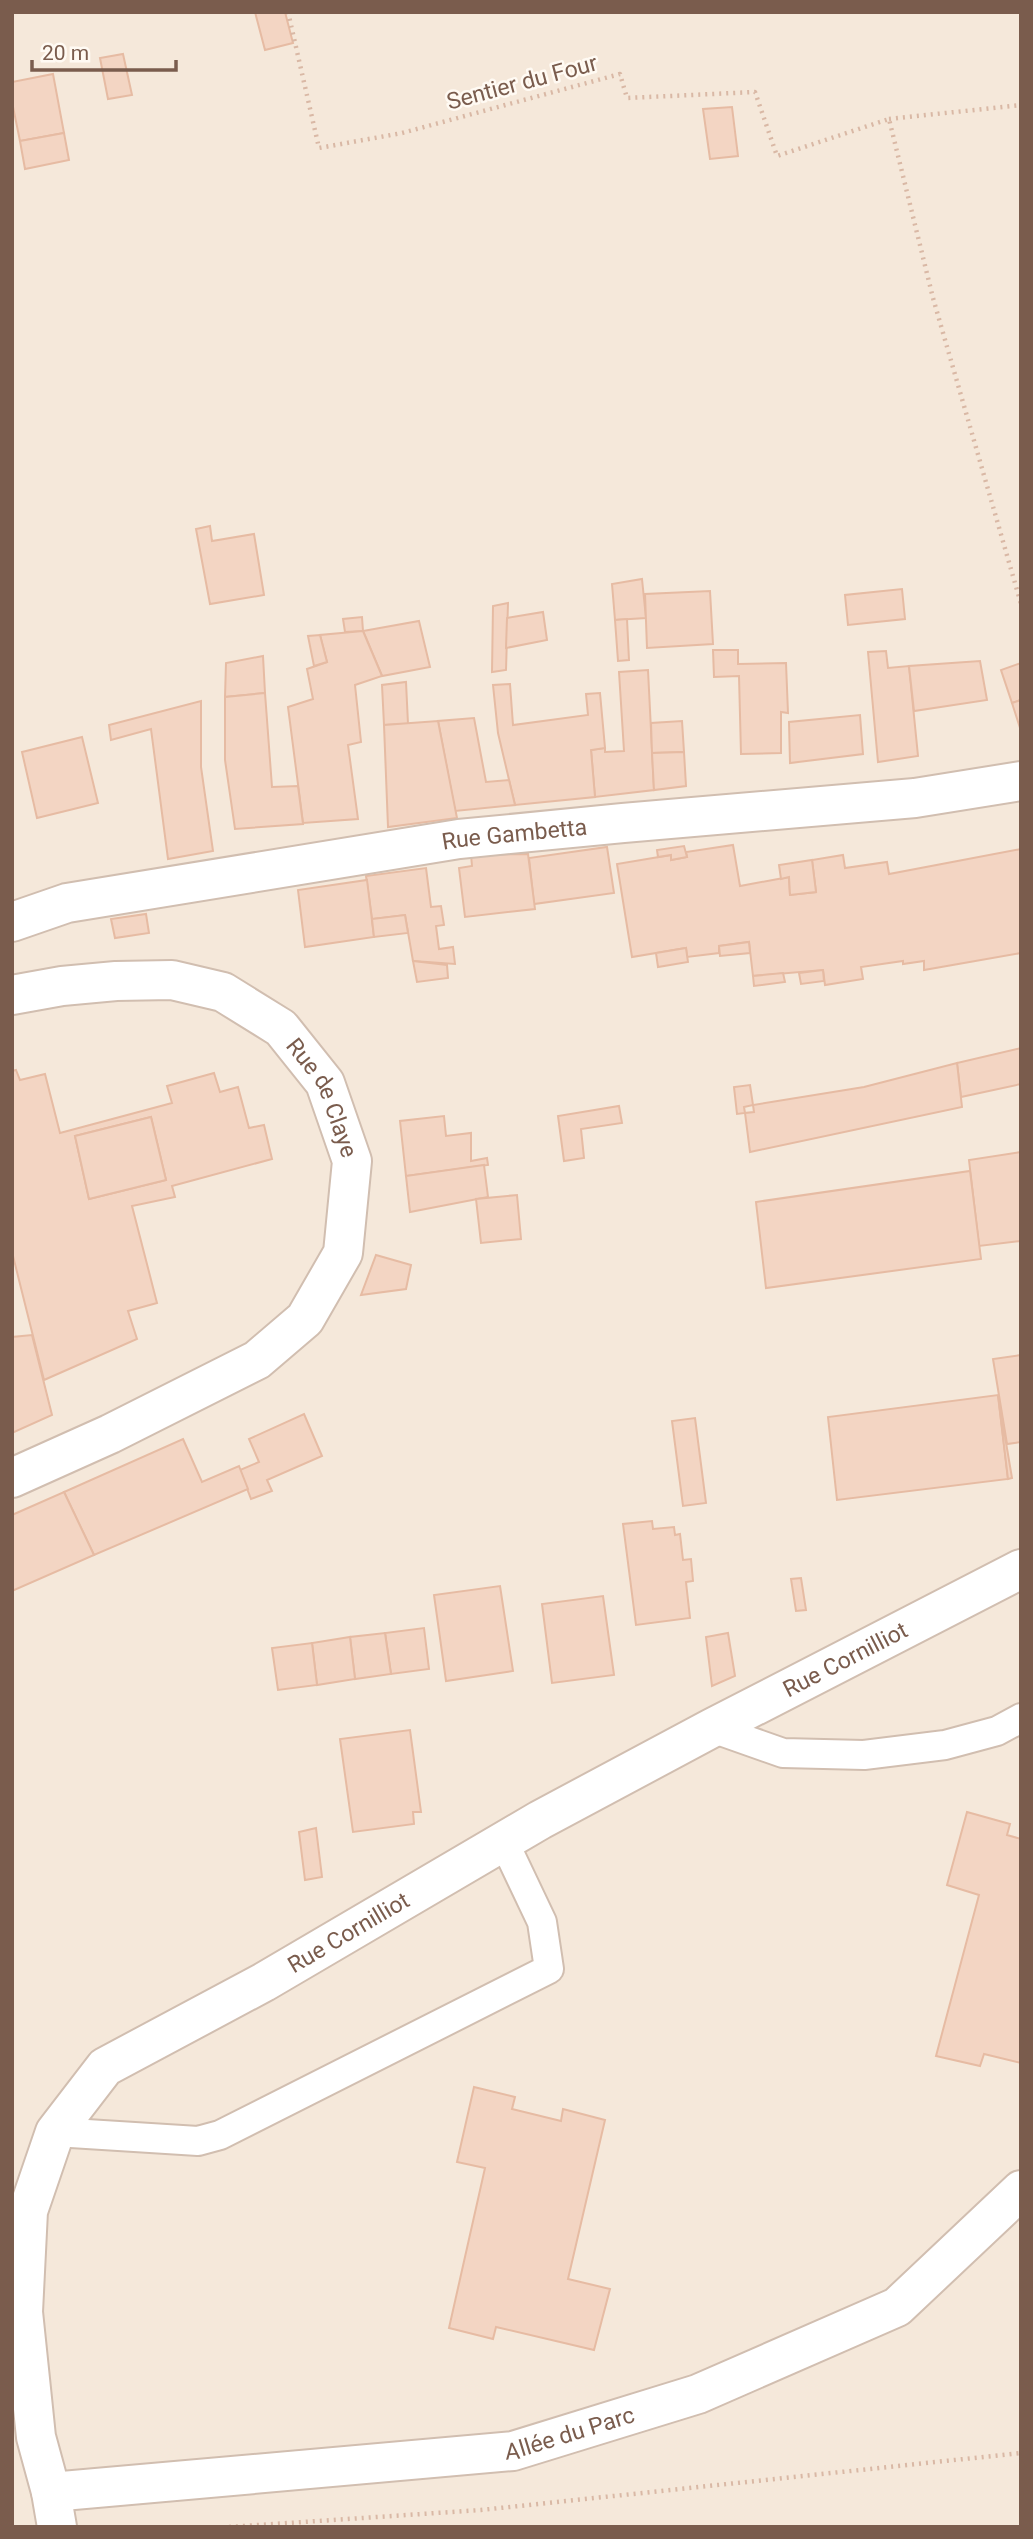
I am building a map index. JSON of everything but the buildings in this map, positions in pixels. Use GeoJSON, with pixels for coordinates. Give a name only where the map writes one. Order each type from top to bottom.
{"type":"FeatureCollection","features":[{"type":"Feature","properties":{"kind":"street","name":"Rue Gambetta"},"geometry":{"type":"LineString","coordinates":[[12,922],[67,903],[460,839],[623,822],[915,799],[1021,782]]}},
{"type":"Feature","properties":{"kind":"street","name":"Rue de Claye"},"geometry":{"type":"LineString","coordinates":[[12,995],[62,986],[172,980],[223,992],[281,1028],[324,1083],[352,1161],[342,1253],[305,1319],[257,1360],[110,1434],[12,1478]]}},
{"type":"Feature","properties":{"kind":"street","name":"Rue Cornilliot"},"geometry":{"type":"LineString","coordinates":[[54,2510],[36,2437],[23,2312],[27,2211],[55,2132],[105,2067],[264,1982],[504,1842],[712,1728],[1021,1569]]}},
{"type":"Feature","properties":{"kind":"street","name":"Allée du Parc"},"geometry":{"type":"LineString","coordinates":[[54,2510],[513,2451],[698,2394],[897,2307],[1021,2190]]}},
{"type":"Feature","properties":{"kind":"lane"},"geometry":{"type":"LineString","coordinates":[[712,1728],[783,1753],[864,1755],[946,1745],[997,1731],[1021,1718]]}},
{"type":"Feature","properties":{"kind":"lane"},"geometry":{"type":"LineString","coordinates":[[55,2132],[198,2141],[220,2135],[549,1969],[542,1922],[504,1842]]}},
{"type":"Feature","properties":{"kind":"path","name":"Sentier du Four"},"geometry":{"type":"LineString","coordinates":[[288,12],[319,148],[402,133],[620,74],[627,98],[755,92],[777,156],[889,119],[1021,105]]}},
{"type":"Feature","properties":{"kind":"path"},"geometry":{"type":"LineString","coordinates":[[889,119],[933,298],[1021,604]]}},
{"type":"Feature","properties":{"kind":"path"},"geometry":{"type":"LineString","coordinates":[[229,2527],[481,2510],[1021,2453]]}},
{"type":"Feature","properties":{"kind":"shaded area"},"geometry":{"type":"Polygon","coordinates":[[[12,12],[1021,12],[1021,2527],[12,2527],[12,12]]]}}]}
